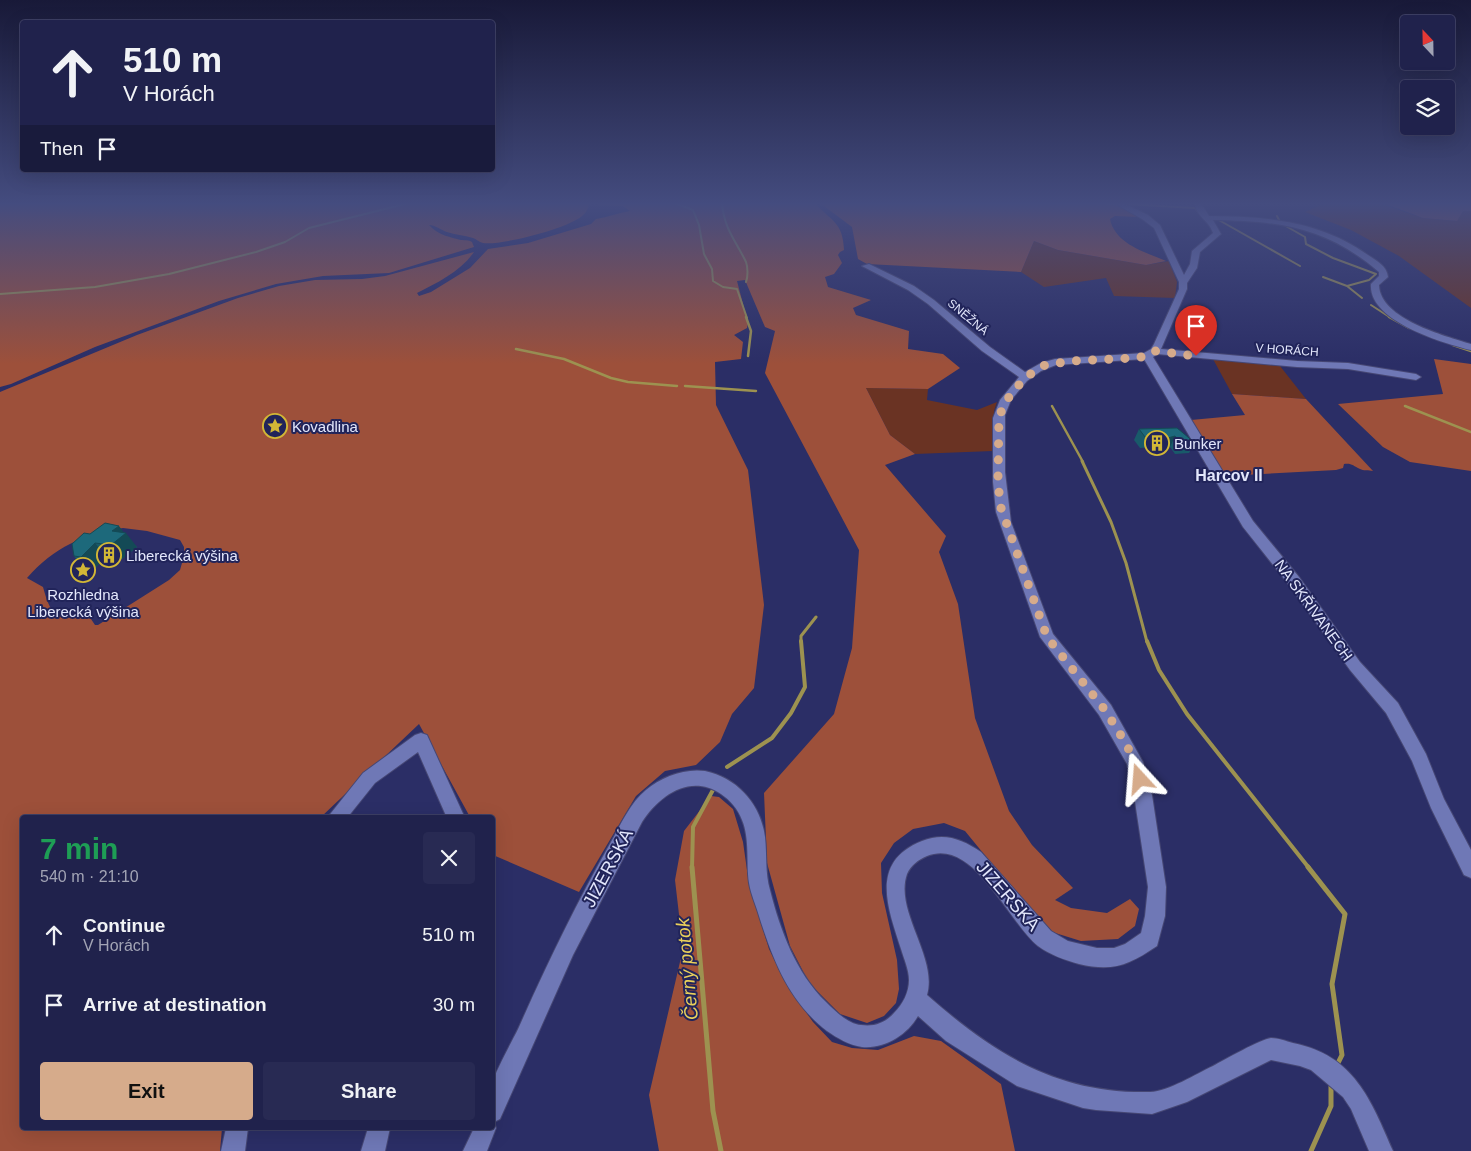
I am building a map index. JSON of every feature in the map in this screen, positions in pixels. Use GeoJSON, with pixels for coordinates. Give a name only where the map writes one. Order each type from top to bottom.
{"type":"FeatureCollection","features":[{"type":"Feature","properties":{"kind":"street"},"geometry":{"type":"LineString","coordinates":[[1171,257],[1183,282]]}},
{"type":"Feature","properties":{"kind":"street"},"geometry":{"type":"LineString","coordinates":[[1151,353],[1175,309],[1183,282],[1188,278],[1194,265],[1195,257]]}},
{"type":"Feature","properties":{"kind":"street"},"geometry":{"type":"LineString","coordinates":[[1365,257],[1383,271],[1384,277],[1375,284],[1374,290],[1383,304],[1398,318],[1427,333],[1471,347]]}},
{"type":"Feature","properties":{"kind":"street","name":"SNĚŽNÁ"},"geometry":{"type":"LineString","coordinates":[[866,266],[896,280],[924,297],[981,344],[1026,377]]}},
{"type":"Feature","properties":{"kind":"street","name":"JIZERSKÁ"},"geometry":{"type":"LineString","coordinates":[[495,1105],[597,884],[639,811],[650,797],[676,781],[706,779],[725,786],[742,800],[751,818],[756,837],[758,880],[781,955],[796,984],[815,1008],[848,1033],[866,1037],[885,1033],[898,1027],[915,1000],[919,984],[918,970],[898,907],[895,883],[899,869],[906,859],[934,844],[954,846],[969,853],[980,862],[1044,938],[1064,950],[1097,958],[1114,958],[1131,952],[1150,939],[1157,887],[1143,794],[1135,762],[1105,710],[1047,637],[1000,505],[998,478],[999,416],[1010,395],[1026,377],[1045,365],[1055,363],[1151,353]]}},
{"type":"Feature","properties":{"kind":"street","name":"V HORÁCH"},"geometry":{"type":"LineString","coordinates":[[1151,353],[1348,366],[1416,377]]}},
{"type":"Feature","properties":{"kind":"street","name":"NA SKŘIVANECH"},"geometry":{"type":"LineString","coordinates":[[1151,353],[1248,524],[1294,581],[1355,666],[1392,708],[1420,759],[1437,802],[1471,869]]}},
{"type":"Feature","properties":{"kind":"street"},"geometry":{"type":"LineString","coordinates":[[338,815],[369,778],[421,740],[455,815]]}},
{"type":"Feature","properties":{"kind":"street"},"geometry":{"type":"LineString","coordinates":[[915,1000],[969,1044],[1025,1078],[1083,1097],[1096,1099],[1152,1103],[1179,1094],[1270,1049],[1300,1054],[1318,1062],[1351,1090],[1359,1101],[1381,1151]]}},
{"type":"Feature","properties":{"kind":"street"},"geometry":{"type":"LineString","coordinates":[[234,1151],[237,1130]]}},
{"type":"Feature","properties":{"kind":"street"},"geometry":{"type":"LineString","coordinates":[[372,1151],[378,1130]]}},
{"type":"Feature","properties":{"kind":"street"},"geometry":{"type":"LineString","coordinates":[[475,1151],[484,1130]]}},
{"type":"Feature","properties":{"kind":"shaded area"},"geometry":{"type":"Polygon","coordinates":[[[0,257],[442,257],[389,273],[323,276],[276,284],[219,301],[95,347],[11,384],[0,387],[0,257]]]}},
{"type":"Feature","properties":{"kind":"shaded area"},"geometry":{"type":"Polygon","coordinates":[[[457,257],[471,257],[456,271],[417,293],[419,296],[431,292],[470,268],[481,257],[839,257],[842,263],[834,274],[825,277],[828,287],[871,300],[853,308],[856,315],[909,331],[908,349],[943,354],[960,368],[928,389],[866,388],[890,435],[915,454],[885,465],[946,536],[939,552],[958,604],[975,718],[1009,811],[1032,845],[1073,888],[1055,900],[1071,908],[1107,913],[1130,899],[1139,909],[1135,926],[1118,939],[1081,941],[1052,932],[1019,897],[965,831],[944,823],[913,829],[894,843],[881,863],[882,893],[897,960],[899,989],[896,1003],[884,1016],[867,1023],[840,1014],[809,983],[790,946],[767,863],[764,793],[834,714],[852,648],[859,550],[765,373],[775,331],[765,327],[745,280],[737,281],[748,323],[747,328],[734,335],[743,342],[741,359],[715,362],[716,405],[748,470],[764,605],[754,688],[732,714],[720,742],[696,765],[665,771],[636,796],[579,892],[495,856],[495,815],[469,815],[419,724],[323,815],[20,815],[20,1130],[222,1130],[220,1151],[0,1151],[0,392],[137,335],[238,298],[279,286],[315,280],[362,279],[385,276],[457,257]],[[123,528],[95,534],[59,550],[37,567],[27,578],[43,587],[49,604],[55,613],[66,617],[89,616],[95,625],[98,625],[169,580],[180,570],[184,556],[184,547],[180,540],[147,531],[123,528]]]}},
{"type":"Feature","properties":{"kind":"shaded area"},"geometry":{"type":"Polygon","coordinates":[[[858,257],[1027,257],[1021,272],[867,264],[858,259],[858,257]]]}},
{"type":"Feature","properties":{"kind":"shaded area"},"geometry":{"type":"Polygon","coordinates":[[[1027,257],[1097,257],[1146,265],[1169,261],[1177,282],[1175,298],[1114,296],[1106,278],[1044,287],[1021,272],[1027,257]]]}},
{"type":"Feature","properties":{"kind":"shaded area"},"geometry":{"type":"Polygon","coordinates":[[[1097,257],[1156,257],[1166,261],[1146,265],[1097,257]]]}},
{"type":"Feature","properties":{"kind":"shaded area"},"geometry":{"type":"Polygon","coordinates":[[[1400,257],[1471,257],[1471,308],[1400,257]]]}},
{"type":"Feature","properties":{"kind":"shaded area"},"geometry":{"type":"Polygon","coordinates":[[[1213,359],[1280,366],[1306,399],[1232,394],[1213,359]]]}},
{"type":"Feature","properties":{"kind":"shaded area"},"geometry":{"type":"Polygon","coordinates":[[[1434,359],[1471,364],[1471,471],[1410,462],[1383,447],[1338,404],[1443,394],[1434,359]]]}},
{"type":"Feature","properties":{"kind":"shaded area"},"geometry":{"type":"Polygon","coordinates":[[[866,388],[928,389],[927,400],[977,410],[997,402],[994,411],[993,451],[915,454],[890,435],[866,388]]]}},
{"type":"Feature","properties":{"kind":"shaded area"},"geometry":{"type":"Polygon","coordinates":[[[1232,394],[1306,399],[1373,471],[1361,470],[1352,465],[1344,464],[1343,468],[1336,470],[1225,476],[1191,420],[1245,415],[1232,394]]]}},
{"type":"Feature","properties":{"kind":"shaded area"},"geometry":{"type":"Polygon","coordinates":[[[711,796],[719,797],[733,809],[743,842],[749,884],[769,949],[788,987],[813,1022],[832,1042],[852,1048],[878,1050],[914,1036],[941,1041],[1001,1084],[1015,1151],[659,1151],[649,1095],[683,949],[675,880],[684,831],[711,796]]]}},
{"type":"Feature","properties":{"kind":"building"},"geometry":{"type":"Polygon","coordinates":[[[1177,428],[1195,443],[1180,444],[1175,436],[1164,439],[1162,437],[1145,437],[1139,429],[1177,428]]]}},
{"type":"Feature","properties":{"kind":"building"},"geometry":{"type":"Polygon","coordinates":[[[105,523],[119,526],[112,531],[126,533],[111,545],[95,543],[81,557],[74,556],[72,544],[84,533],[90,534],[105,523]]]}},
{"type":"Feature","properties":{"kind":"waterway"},"geometry":{"type":"LineString","coordinates":[[0,294],[95,287],[169,274],[237,257]]}},
{"type":"Feature","properties":{"kind":"waterway"},"geometry":{"type":"LineString","coordinates":[[705,257],[712,269],[713,281],[723,287],[737,289],[747,318]]}},
{"type":"Feature","properties":{"kind":"waterway","name":"Černý potok"},"geometry":{"type":"LineString","coordinates":[[743,257],[747,264],[746,282]]}},
{"type":"Feature","properties":{"kind":"waterway"},"geometry":{"type":"LineString","coordinates":[[1284,257],[1300,266]]}},
{"type":"Feature","properties":{"kind":"waterway"},"geometry":{"type":"LineString","coordinates":[[1331,257],[1376,274],[1369,280],[1347,286]]}},
{"type":"Feature","properties":{"kind":"waterway"},"geometry":{"type":"LineString","coordinates":[[1323,277],[1347,286]]}},
{"type":"Feature","properties":{"kind":"waterway"},"geometry":{"type":"LineString","coordinates":[[1347,286],[1362,298]]}},
{"type":"Feature","properties":{"kind":"waterway"},"geometry":{"type":"LineString","coordinates":[[1371,305],[1391,318]]}},
{"type":"Feature","properties":{"kind":"waterway","name":"Černý potok"},"geometry":{"type":"LineString","coordinates":[[746,317],[751,331],[748,356]]}},
{"type":"Feature","properties":{"kind":"waterway"},"geometry":{"type":"LineString","coordinates":[[1389,317],[1409,328]]}},
{"type":"Feature","properties":{"kind":"waterway"},"geometry":{"type":"LineString","coordinates":[[1453,345],[1471,351]]}},
{"type":"Feature","properties":{"kind":"waterway"},"geometry":{"type":"LineString","coordinates":[[516,349],[564,359],[611,378],[628,382],[677,386]]}},
{"type":"Feature","properties":{"kind":"waterway"},"geometry":{"type":"LineString","coordinates":[[685,386],[756,391]]}},
{"type":"Feature","properties":{"kind":"waterway"},"geometry":{"type":"LineString","coordinates":[[1052,406],[1083,462]]}},
{"type":"Feature","properties":{"kind":"waterway"},"geometry":{"type":"LineString","coordinates":[[1405,406],[1471,432]]}},
{"type":"Feature","properties":{"kind":"waterway"},"geometry":{"type":"LineString","coordinates":[[1082,461],[1111,522],[1126,563],[1147,642]]}},
{"type":"Feature","properties":{"kind":"waterway","name":"Černý potok"},"geometry":{"type":"LineString","coordinates":[[801,641],[801,636],[816,617]]}},
{"type":"Feature","properties":{"kind":"waterway","name":"Černý potok"},"geometry":{"type":"LineString","coordinates":[[727,767],[772,738],[791,713],[805,687],[801,641]]}},
{"type":"Feature","properties":{"kind":"waterway"},"geometry":{"type":"LineString","coordinates":[[1147,641],[1159,670],[1187,714],[1309,868]]}},
{"type":"Feature","properties":{"kind":"waterway","name":"Černý potok"},"geometry":{"type":"LineString","coordinates":[[692,867],[693,827],[714,788]]}},
{"type":"Feature","properties":{"kind":"waterway","name":"Černý potok"},"geometry":{"type":"LineString","coordinates":[[692,867],[713,1111],[721,1151]]}},
{"type":"Feature","properties":{"kind":"waterway"},"geometry":{"type":"LineString","coordinates":[[1308,867],[1345,914],[1332,984],[1342,1055],[1337,1065]]}},
{"type":"Feature","properties":{"kind":"waterway"},"geometry":{"type":"LineString","coordinates":[[1311,1151],[1331,1106],[1331,1084]]}},
{"type":"Feature","properties":{"kind":"place","name":"Kovadlina"},"geometry":{"type":"Point","coordinates":[275,426]}},
{"type":"Feature","properties":{"kind":"place","name":"Bunker"},"geometry":{"type":"Point","coordinates":[1157,443]}},
{"type":"Feature","properties":{"kind":"place","name":"Liberecká výšina"},"geometry":{"type":"Point","coordinates":[109,555]}},
{"type":"Feature","properties":{"kind":"place","name":"Rozhledna Liberecká výšina"},"geometry":{"type":"Point","coordinates":[83,570]}},
{"type":"Feature","properties":{"kind":"district","name":"Harcov II"},"geometry":{"type":"Point","coordinates":[1229,475]}},
{"type":"Feature","properties":{"kind":"route"},"geometry":{"type":"LineString","coordinates":[[1140,779],[1135,762],[1125,742],[1105,710],[1047,637],[1000,505],[998,478],[999,416],[1010,395],[1026,377],[1034,370],[1045,365],[1072,361],[1134,358],[1148,356],[1155,351],[1196,356]]}}]}
